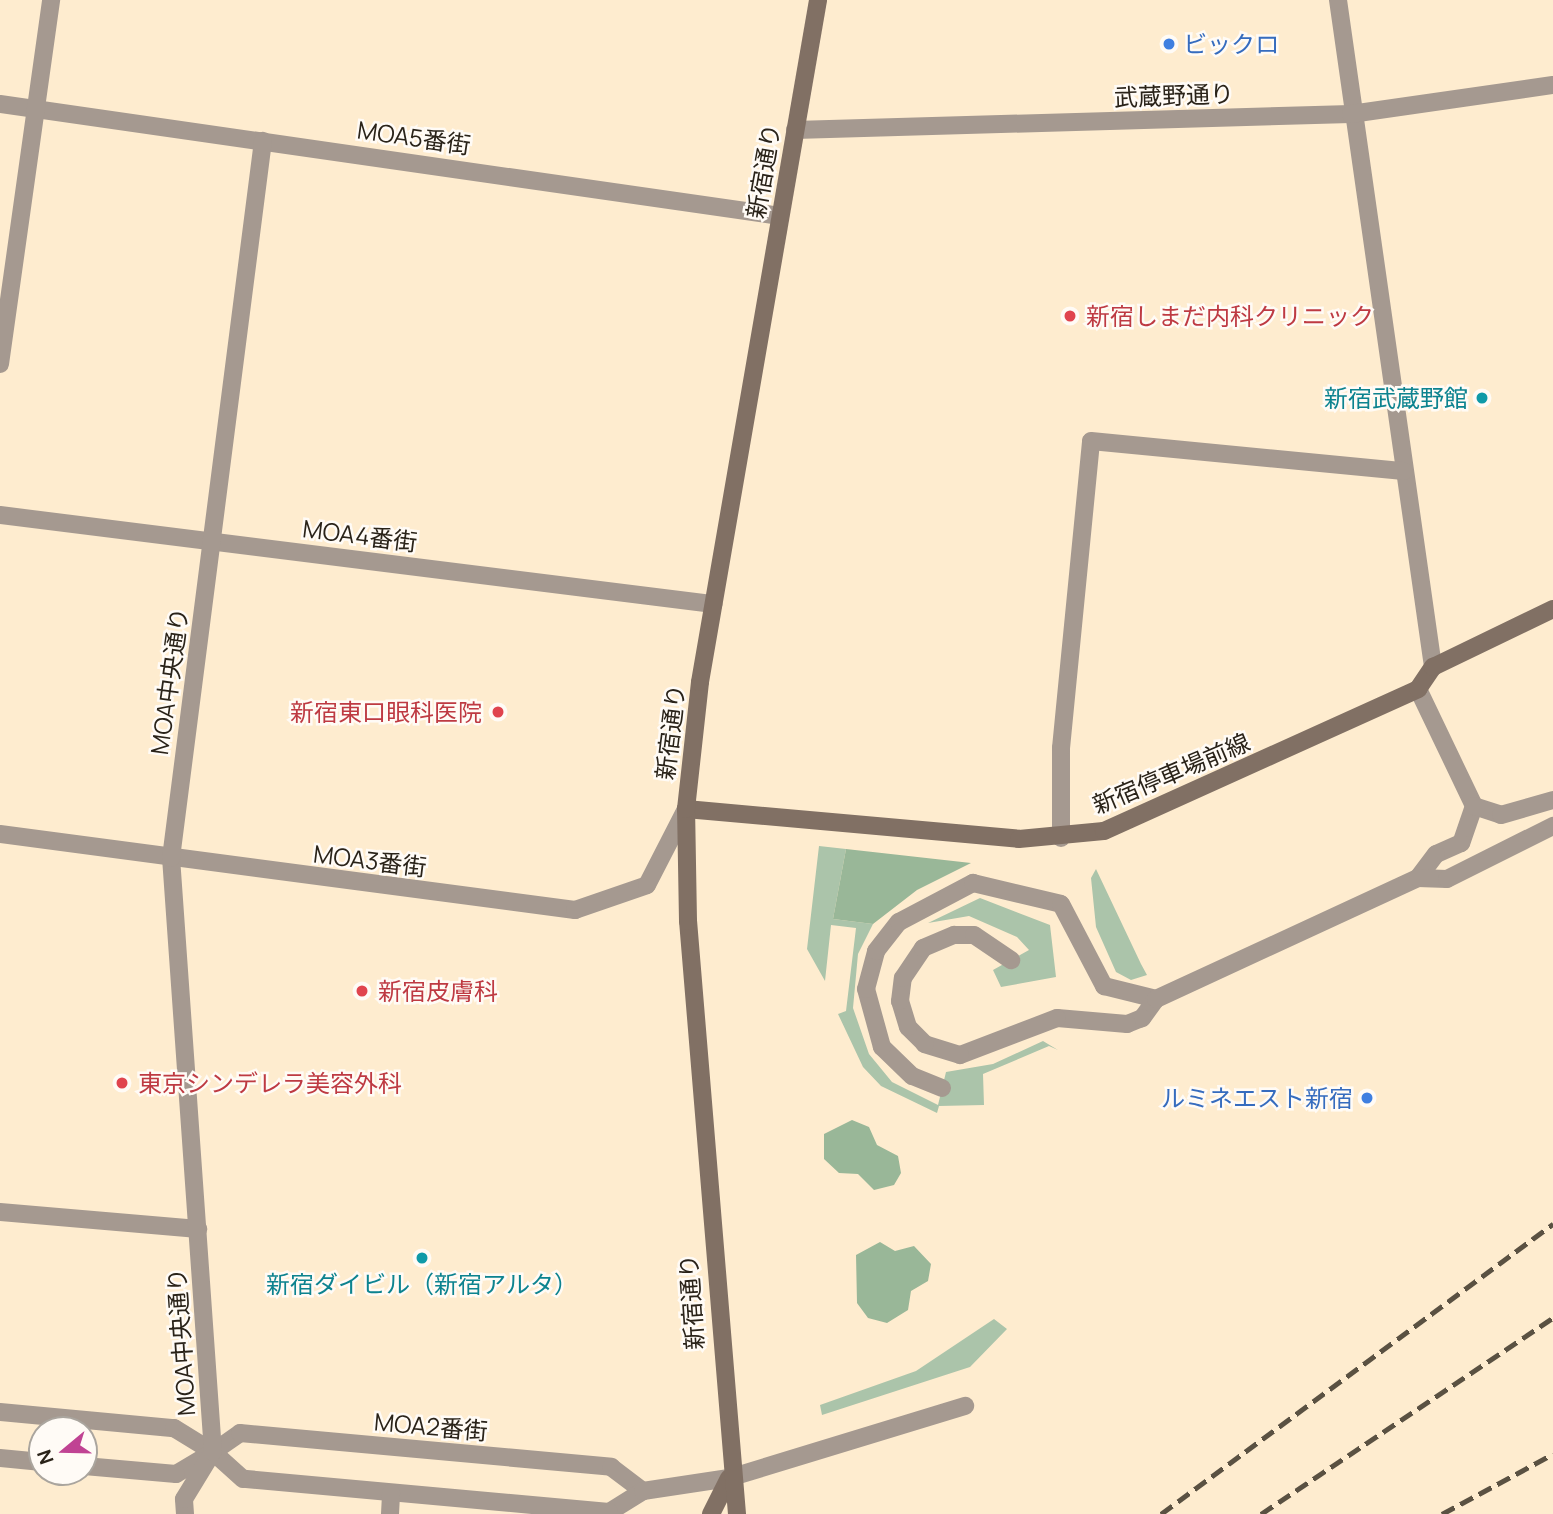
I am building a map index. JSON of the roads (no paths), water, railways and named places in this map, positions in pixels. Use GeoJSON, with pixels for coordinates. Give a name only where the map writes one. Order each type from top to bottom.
{"type":"FeatureCollection","features":[{"type":"Feature","properties":{"kind":"main road","name":"新宿通り"},"geometry":{"type":"LineString","coordinates":[[737,1514],[729,1478],[688,921],[686,809],[713,604],[818,0]]}},
{"type":"Feature","properties":{"kind":"main road"},"geometry":{"type":"LineString","coordinates":[[1418,689],[1433,667],[1553,609]]}},
{"type":"Feature","properties":{"kind":"main road","name":"新宿停車場前線"},"geometry":{"type":"LineString","coordinates":[[686,809],[1001,838],[1061,838],[1135,821],[1418,689]]}},
{"type":"Feature","properties":{"kind":"main road"},"geometry":{"type":"LineString","coordinates":[[711,1514],[729,1478]]}},
{"type":"Feature","properties":{"kind":"street"},"geometry":{"type":"LineString","coordinates":[[0,364],[40,109],[51,0]]}},
{"type":"Feature","properties":{"kind":"street"},"geometry":{"type":"LineString","coordinates":[[1338,0],[1351,114],[1433,667]]}},
{"type":"Feature","properties":{"kind":"street","name":"武蔵野通り"},"geometry":{"type":"LineString","coordinates":[[795,130],[1351,114],[1553,85]]}},
{"type":"Feature","properties":{"kind":"street","name":"MOA5番街"},"geometry":{"type":"LineString","coordinates":[[0,104],[780,216]]}},
{"type":"Feature","properties":{"kind":"street","name":"MOA中央通り"},"geometry":{"type":"LineString","coordinates":[[213,1452],[171,858],[263,141]]}},
{"type":"Feature","properties":{"kind":"street"},"geometry":{"type":"LineString","coordinates":[[1061,838],[1061,748],[1091,440],[1404,471]]}},
{"type":"Feature","properties":{"kind":"street","name":"MOA4番街"},"geometry":{"type":"LineString","coordinates":[[0,515],[713,604]]}},
{"type":"Feature","properties":{"kind":"street"},"geometry":{"type":"LineString","coordinates":[[1418,689],[1474,806],[1461,843],[1436,854],[1418,878]]}},
{"type":"Feature","properties":{"kind":"street"},"geometry":{"type":"LineString","coordinates":[[1474,806],[1501,815],[1553,800]]}},
{"type":"Feature","properties":{"kind":"street","name":"MOA3番街"},"geometry":{"type":"LineString","coordinates":[[0,834],[575,910],[647,885],[686,809]]}},
{"type":"Feature","properties":{"kind":"street"},"geometry":{"type":"LineString","coordinates":[[1011,960],[974,935],[954,934],[923,948],[902,978],[900,1001],[908,1027],[925,1044],[960,1055],[1056,1018],[1127,1024],[1142,1018],[1156,999],[1418,878],[1447,879],[1553,826]]}},
{"type":"Feature","properties":{"kind":"street"},"geometry":{"type":"LineString","coordinates":[[942,1088],[912,1076],[882,1047],[866,989],[876,951],[899,922],[974,883],[1061,904],[1104,986],[1156,999]]}},
{"type":"Feature","properties":{"kind":"street"},"geometry":{"type":"LineString","coordinates":[[0,1212],[198,1229]]}},
{"type":"Feature","properties":{"kind":"street"},"geometry":{"type":"LineString","coordinates":[[0,1412],[174,1428],[213,1452],[243,1479],[609,1512],[643,1491],[729,1478],[965,1406]]}},
{"type":"Feature","properties":{"kind":"street","name":"MOA2番街"},"geometry":{"type":"LineString","coordinates":[[98,1467],[176,1474],[240,1433],[611,1467],[643,1491]]}},
{"type":"Feature","properties":{"kind":"street"},"geometry":{"type":"LineString","coordinates":[[185,1514],[184,1499],[213,1452]]}},
{"type":"Feature","properties":{"kind":"street"},"geometry":{"type":"LineString","coordinates":[[0,1458],[28,1461]]}},
{"type":"Feature","properties":{"kind":"street"},"geometry":{"type":"LineString","coordinates":[[390,1514],[391,1493]]}},
{"type":"Feature","properties":{"kind":"railway"},"geometry":{"type":"LineString","coordinates":[[1161,1514],[1553,1224]]}},
{"type":"Feature","properties":{"kind":"railway"},"geometry":{"type":"LineString","coordinates":[[1261,1514],[1553,1318]]}},
{"type":"Feature","properties":{"kind":"railway"},"geometry":{"type":"LineString","coordinates":[[1442,1514],[1553,1454]]}},
{"type":"Feature","properties":{"kind":"place","name":"ビックロ"},"geometry":{"type":"Point","coordinates":[1169,44]}},
{"type":"Feature","properties":{"kind":"place","name":"新宿しまだ内科クリニック"},"geometry":{"type":"Point","coordinates":[1070,316]}},
{"type":"Feature","properties":{"kind":"place","name":"新宿武蔵野館"},"geometry":{"type":"Point","coordinates":[1482,398]}},
{"type":"Feature","properties":{"kind":"place","name":"新宿東口眼科医院"},"geometry":{"type":"Point","coordinates":[498,712]}},
{"type":"Feature","properties":{"kind":"place","name":"新宿皮膚科"},"geometry":{"type":"Point","coordinates":[362,991]}},
{"type":"Feature","properties":{"kind":"place","name":"東京シンデレラ美容外科"},"geometry":{"type":"Point","coordinates":[122,1083]}},
{"type":"Feature","properties":{"kind":"place","name":"ルミネエスト新宿"},"geometry":{"type":"Point","coordinates":[1367,1098]}},
{"type":"Feature","properties":{"kind":"place","name":"新宿ダイビル（新宿アルタ）"},"geometry":{"type":"Point","coordinates":[422,1258]}}]}
